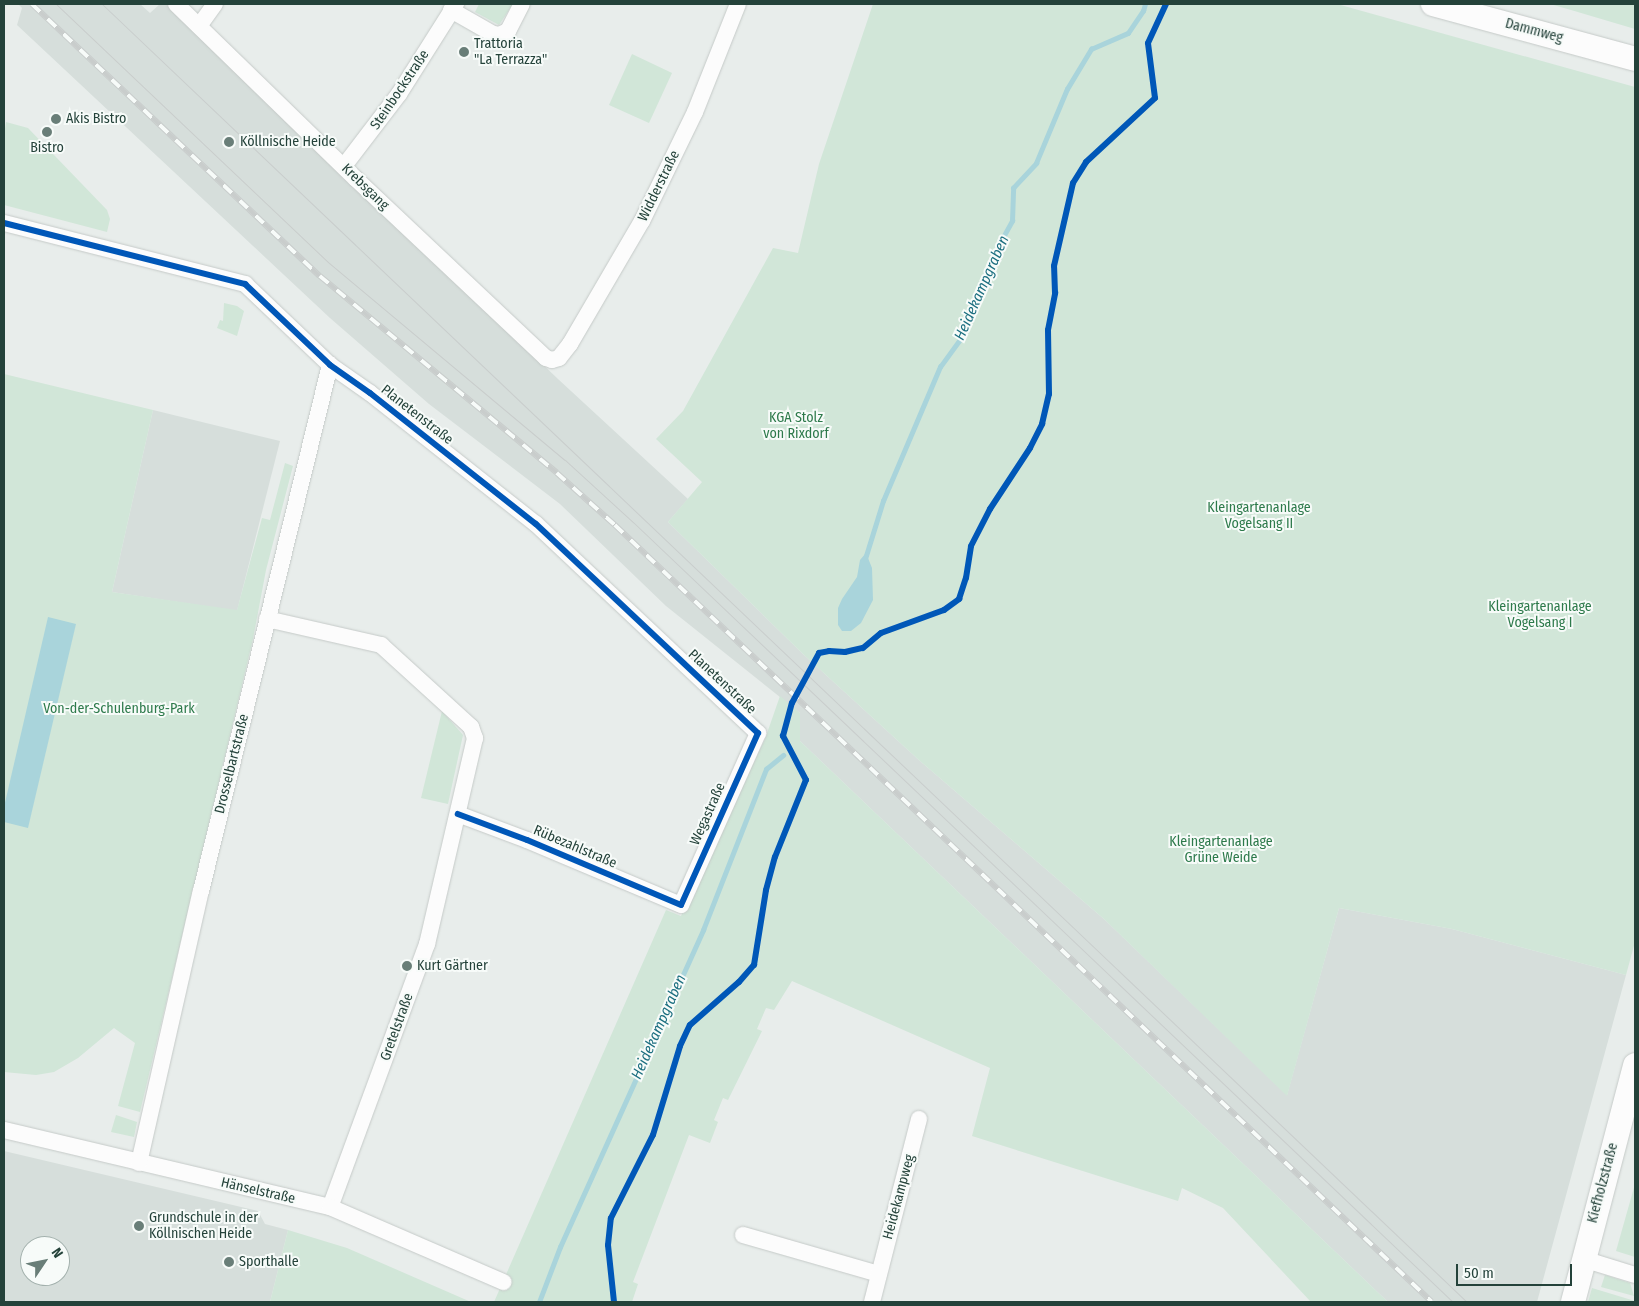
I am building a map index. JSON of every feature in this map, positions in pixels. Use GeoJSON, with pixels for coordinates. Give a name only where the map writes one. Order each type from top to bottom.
{"type":"FeatureCollection","features":[{"type":"Feature","properties":{"kind":"street","name":"Krebsgang"},"geometry":{"type":"LineString","coordinates":[[176,4],[546,358],[552,360],[559,358]]}},
{"type":"Feature","properties":{"kind":"street"},"geometry":{"type":"LineString","coordinates":[[199,26],[215,4]]}},
{"type":"Feature","properties":{"kind":"street","name":"Steinbockstraße"},"geometry":{"type":"LineString","coordinates":[[344,166],[399,94],[453,7],[493,34],[499,35],[508,31],[522,4]]}},
{"type":"Feature","properties":{"kind":"street","name":"Widderstraße"},"geometry":{"type":"LineString","coordinates":[[559,358],[590,312],[647,212],[695,112],[738,4]]}},
{"type":"Feature","properties":{"kind":"street","name":"Dammweg"},"geometry":{"type":"LineString","coordinates":[[1432,4],[1635,60]]}},
{"type":"Feature","properties":{"kind":"street","name":"Planetenstraße"},"geometry":{"type":"LineString","coordinates":[[4,223],[245,284],[330,365],[370,393],[536,524],[758,733]]}},
{"type":"Feature","properties":{"kind":"street","name":"Drosselbartstraße"},"geometry":{"type":"LineString","coordinates":[[139,1163],[204,882],[330,365]]}},
{"type":"Feature","properties":{"kind":"street"},"geometry":{"type":"LineString","coordinates":[[267,619],[381,645],[471,726],[475,738],[458,814]]}},
{"type":"Feature","properties":{"kind":"street","name":"Wegastraße"},"geometry":{"type":"LineString","coordinates":[[681,905],[758,733]]}},
{"type":"Feature","properties":{"kind":"street","name":"Rübezahlstraße"},"geometry":{"type":"LineString","coordinates":[[458,814],[527,840],[681,905]]}},
{"type":"Feature","properties":{"kind":"street","name":"Gretelstraße"},"geometry":{"type":"LineString","coordinates":[[330,1207],[427,944],[458,814]]}},
{"type":"Feature","properties":{"kind":"street","name":"Kiefholzstraße"},"geometry":{"type":"LineString","coordinates":[[1573,1302],[1635,1064]]}},
{"type":"Feature","properties":{"kind":"street","name":"Heidekampweg"},"geometry":{"type":"LineString","coordinates":[[872,1302],[919,1118]]}},
{"type":"Feature","properties":{"kind":"street","name":"Hänselstraße"},"geometry":{"type":"LineString","coordinates":[[4,1130],[330,1207],[503,1282]]}},
{"type":"Feature","properties":{"kind":"street"},"geometry":{"type":"LineString","coordinates":[[743,1235],[879,1274]]}},
{"type":"Feature","properties":{"kind":"street"},"geometry":{"type":"LineString","coordinates":[[1583,1259],[1635,1275]]}},
{"type":"Feature","properties":{"kind":"shaded area"},"geometry":{"type":"Polygon","coordinates":[[[18,4],[140,4],[150,13],[160,4],[166,4],[558,379],[688,499],[668,522],[803,654],[920,761],[1104,919],[1287,1095],[1339,908],[1452,929],[1626,975],[1537,1302],[1388,1302],[800,741],[800,713],[666,606],[560,504],[429,404],[330,318],[17,25],[22,8],[18,4]]]}},
{"type":"Feature","properties":{"kind":"shaded area"},"geometry":{"type":"Polygon","coordinates":[[[153,410],[280,441],[237,611],[112,592],[153,410]]]}},
{"type":"Feature","properties":{"kind":"shaded area","name":"Grundschule in der Köllnischen Heide"},"geometry":{"type":"Polygon","coordinates":[[[4,1151],[258,1211],[265,1224],[288,1230],[270,1302],[4,1302],[4,1151]]]}},
{"type":"Feature","properties":{"kind":"green space"},"geometry":{"type":"Polygon","coordinates":[[[479,4],[513,4],[499,25],[475,12],[479,4]]]}},
{"type":"Feature","properties":{"kind":"green space"},"geometry":{"type":"Polygon","coordinates":[[[873,4],[1337,4],[1635,87],[1635,942],[1626,975],[1452,929],[1339,908],[1287,1096],[1104,919],[920,761],[803,654],[668,522],[702,482],[656,439],[683,411],[773,248],[798,253],[819,164],[873,4]]]}},
{"type":"Feature","properties":{"kind":"green space"},"geometry":{"type":"Polygon","coordinates":[[[1550,4],[1635,4],[1635,29],[1571,10],[1550,4]]]}},
{"type":"Feature","properties":{"kind":"green space"},"geometry":{"type":"Polygon","coordinates":[[[632,54],[672,73],[649,123],[609,105],[632,54]]]}},
{"type":"Feature","properties":{"kind":"green space"},"geometry":{"type":"Polygon","coordinates":[[[6,122],[28,128],[107,210],[110,219],[107,232],[4,205],[4,135],[6,122]]]}},
{"type":"Feature","properties":{"kind":"green space"},"geometry":{"type":"Polygon","coordinates":[[[224,303],[237,306],[244,311],[237,336],[217,328],[220,320],[223,321],[224,303]]]}},
{"type":"Feature","properties":{"kind":"green space","name":"Von-der-Schulenburg-Park"},"geometry":{"type":"Polygon","coordinates":[[[4,374],[153,410],[112,592],[237,610],[262,518],[270,520],[285,463],[293,466],[266,570],[253,639],[140,1112],[118,1106],[135,1043],[114,1028],[78,1058],[54,1072],[36,1075],[4,1072],[4,374]]]}},
{"type":"Feature","properties":{"kind":"green space"},"geometry":{"type":"Polygon","coordinates":[[[780,696],[800,713],[800,741],[1388,1302],[1311,1302],[1223,1208],[1182,1188],[1178,1201],[972,1136],[990,1068],[792,981],[774,1010],[766,1008],[757,1029],[762,1031],[728,1100],[723,1098],[714,1120],[718,1122],[710,1143],[689,1135],[633,1282],[638,1284],[632,1302],[494,1302],[666,910],[681,916],[765,739],[780,696]]]}},
{"type":"Feature","properties":{"kind":"green space"},"geometry":{"type":"Polygon","coordinates":[[[442,711],[463,735],[448,804],[421,798],[442,711]]]}},
{"type":"Feature","properties":{"kind":"green space"},"geometry":{"type":"Polygon","coordinates":[[[116,1115],[137,1122],[134,1137],[111,1132],[116,1115]]]}},
{"type":"Feature","properties":{"kind":"green space"},"geometry":{"type":"Polygon","coordinates":[[[1635,1184],[1635,1257],[1616,1251],[1635,1184]]]}},
{"type":"Feature","properties":{"kind":"green space"},"geometry":{"type":"Polygon","coordinates":[[[288,1230],[347,1248],[471,1302],[270,1302],[288,1230]]]}},
{"type":"Feature","properties":{"kind":"green space"},"geometry":{"type":"Polygon","coordinates":[[[1605,1275],[1630,1283],[1634,1296],[1601,1287],[1605,1275]]]}},
{"type":"Feature","properties":{"kind":"green space"},"geometry":{"type":"Polygon","coordinates":[[[1592,1288],[1635,1301],[1635,1302],[1588,1302],[1592,1288]]]}},
{"type":"Feature","properties":{"kind":"water"},"geometry":{"type":"Polygon","coordinates":[[[866,553],[872,568],[873,600],[861,623],[851,631],[842,631],[838,625],[838,608],[857,577],[860,560],[866,553]]]}},
{"type":"Feature","properties":{"kind":"water"},"geometry":{"type":"Polygon","coordinates":[[[48,617],[76,624],[28,828],[4,822],[4,807],[48,617]]]}},
{"type":"Feature","properties":{"kind":"waterway","name":"Heidekampgraben"},"geometry":{"type":"LineString","coordinates":[[865,559],[883,501],[940,367],[962,337],[1002,239],[1012,221],[1013,188],[1036,163],[1067,89],[1091,49],[1128,33],[1143,11],[1145,4]]}},
{"type":"Feature","properties":{"kind":"waterway","name":"Heidekampgraben"},"geometry":{"type":"LineString","coordinates":[[539,1302],[560,1247],[703,930],[766,769],[783,755]]}},
{"type":"Feature","properties":{"kind":"tram line"},"geometry":{"type":"LineString","coordinates":[[56,4],[329,263],[565,460],[634,523],[1453,1302]]}},
{"type":"Feature","properties":{"kind":"tram line"},"geometry":{"type":"LineString","coordinates":[[102,4],[1467,1302]]}},
{"type":"Feature","properties":{"kind":"railway"},"geometry":{"type":"LineString","coordinates":[[32,4],[320,276],[557,473],[615,525],[1432,1302]]}},
{"type":"Feature","properties":{"kind":"cycle path"},"geometry":{"type":"LineString","coordinates":[[614,1302],[608,1245],[611,1218],[653,1135],[680,1046],[690,1025],[739,982],[754,965],[766,890],[775,857],[806,780],[783,736],[792,703],[819,653],[829,651],[845,652],[863,648],[881,633],[944,610],[959,599],[966,578],[971,546],[990,509],[1030,448],[1042,424],[1049,394],[1048,330],[1055,293],[1054,266],[1073,183],[1086,162],[1155,98],[1148,43],[1166,4]]}},
{"type":"Feature","properties":{"kind":"cycle path"},"geometry":{"type":"LineString","coordinates":[[4,223],[245,284],[330,365],[370,393],[536,524],[758,733],[681,905],[527,840],[458,814]]}},
{"type":"Feature","properties":{"kind":"place","name":"Trattoria \"La Terrazza\""},"geometry":{"type":"Point","coordinates":[464,52]}},
{"type":"Feature","properties":{"kind":"place","name":"Akis Bistro"},"geometry":{"type":"Point","coordinates":[56,119]}},
{"type":"Feature","properties":{"kind":"place","name":"Bistro"},"geometry":{"type":"Point","coordinates":[47,132]}},
{"type":"Feature","properties":{"kind":"place","name":"Köllnische Heide"},"geometry":{"type":"Point","coordinates":[229,142]}},
{"type":"Feature","properties":{"kind":"place","name":"Kurt Gärtner"},"geometry":{"type":"Point","coordinates":[407,966]}},
{"type":"Feature","properties":{"kind":"place","name":"Grundschule in der Köllnischen Heide"},"geometry":{"type":"Point","coordinates":[139,1226]}},
{"type":"Feature","properties":{"kind":"place","name":"Sporthalle"},"geometry":{"type":"Point","coordinates":[229,1262]}},
{"type":"Feature","properties":{"kind":"park label","name":"KGA Stolz von Rixdorf"},"geometry":{"type":"Point","coordinates":[796,426]}},
{"type":"Feature","properties":{"kind":"park label","name":"Kleingartenanlage Vogelsang II"},"geometry":{"type":"Point","coordinates":[1259,516]}},
{"type":"Feature","properties":{"kind":"park label","name":"Kleingartenanlage Vogelsang I"},"geometry":{"type":"Point","coordinates":[1540,616]}},
{"type":"Feature","properties":{"kind":"park label","name":"Kleingartenanlage Grüne Weide"},"geometry":{"type":"Point","coordinates":[1221,850]}}]}
